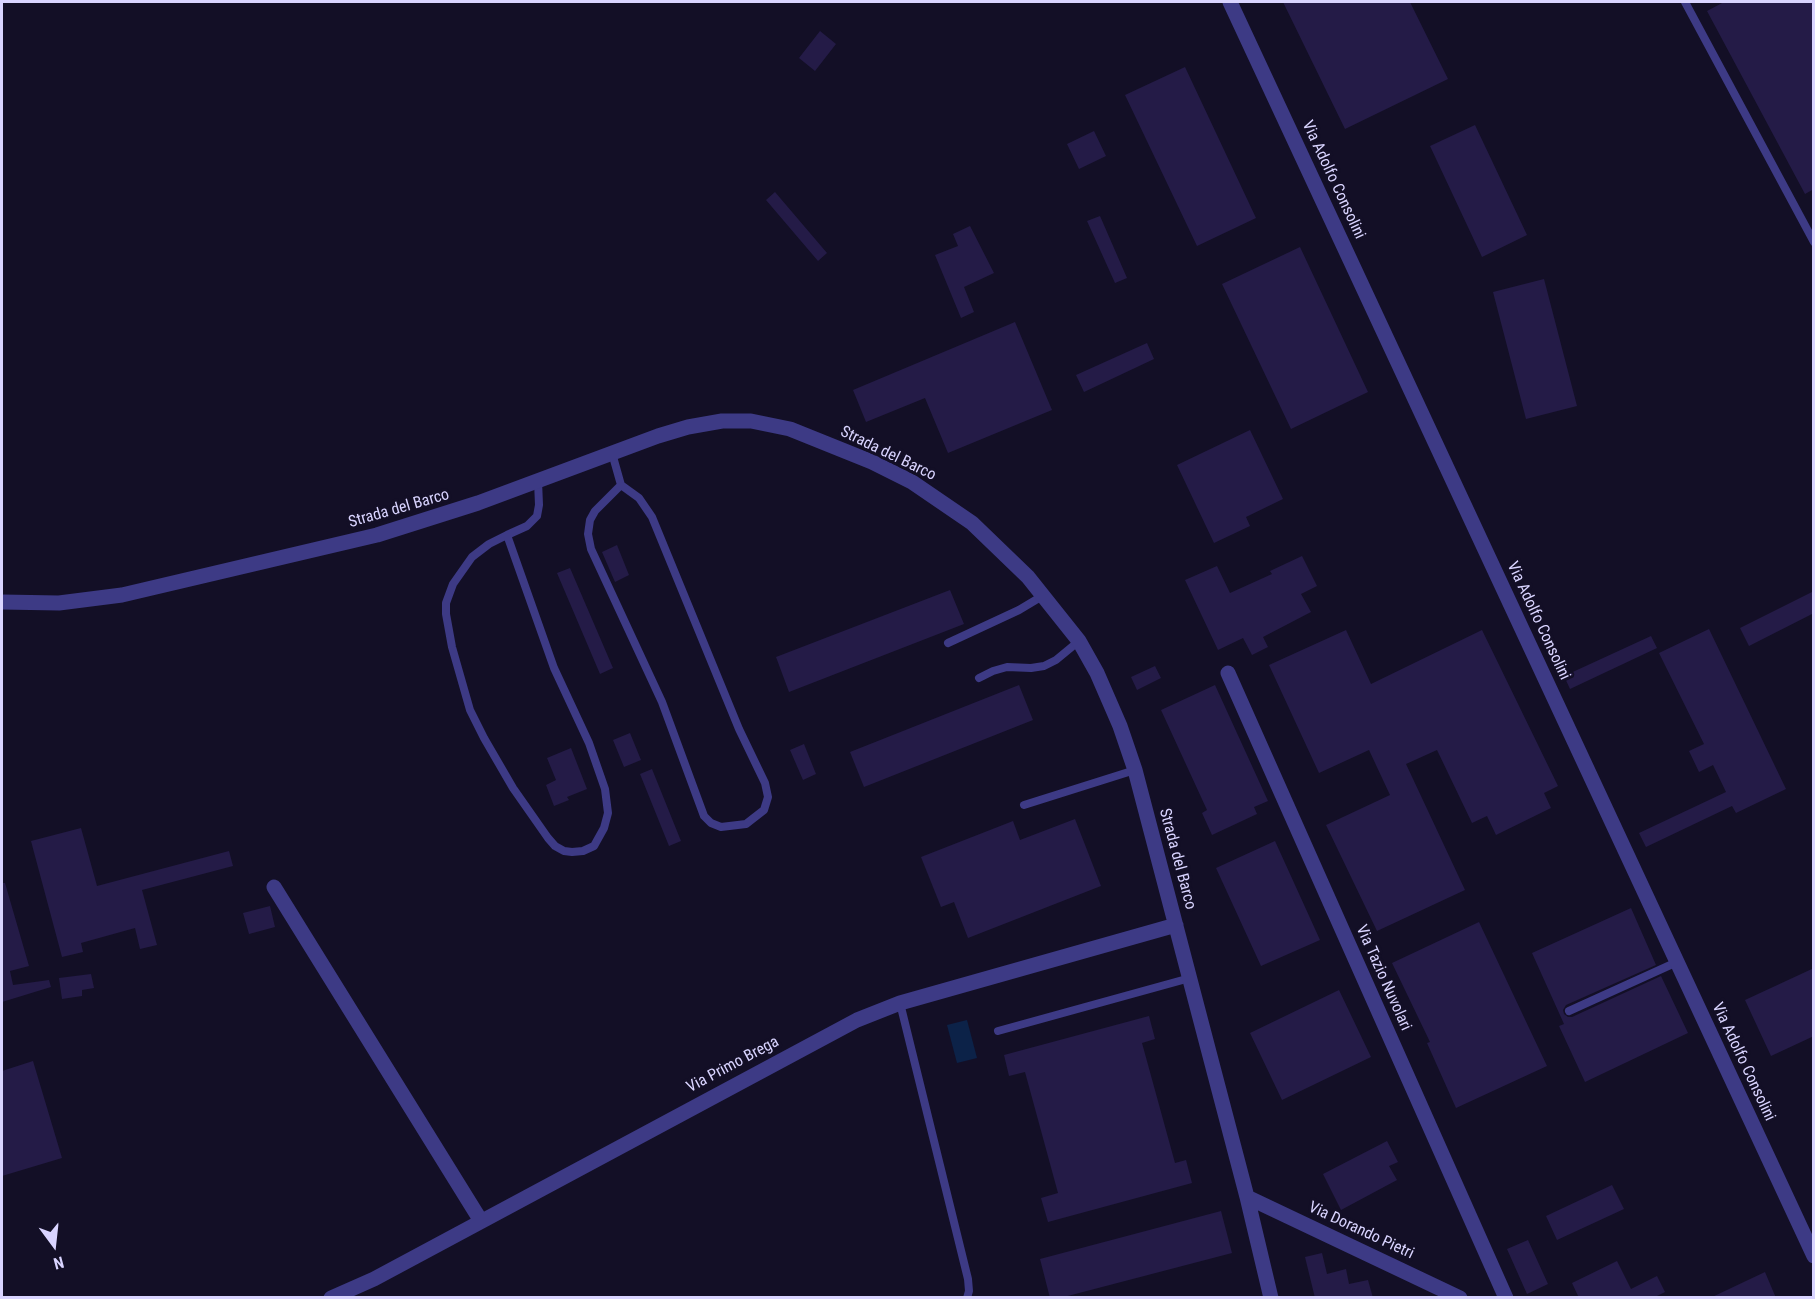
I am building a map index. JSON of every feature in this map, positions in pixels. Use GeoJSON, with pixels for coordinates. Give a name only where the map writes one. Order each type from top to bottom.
{"type":"FeatureCollection","features":[{"type":"Feature","properties":{"kind":"street","name":"Via Adolfo Consolini"},"geometry":{"type":"LineString","coordinates":[[1230,2],[1814,1256]]}},
{"type":"Feature","properties":{"kind":"street","name":"Strada del Barco"},"geometry":{"type":"LineString","coordinates":[[2,602],[59,603],[130,593],[377,535],[461,510],[673,432],[722,421],[761,422],[790,429],[873,462],[931,494],[979,530],[1044,595],[1079,641],[1101,684],[1120,726],[1135,770],[1247,1197],[1271,1298]]}},
{"type":"Feature","properties":{"kind":"street","name":"Via Tazio Nuvolari"},"geometry":{"type":"LineString","coordinates":[[1228,673],[1506,1298]]}},
{"type":"Feature","properties":{"kind":"street"},"geometry":{"type":"LineString","coordinates":[[274,887],[481,1221]]}},
{"type":"Feature","properties":{"kind":"street","name":"Via Primo Brega"},"geometry":{"type":"LineString","coordinates":[[331,1298],[374,1279],[857,1020],[900,1003],[1176,925]]}},
{"type":"Feature","properties":{"kind":"street","name":"Via Dorando Pietri"},"geometry":{"type":"LineString","coordinates":[[1247,1197],[1460,1298]]}},
{"type":"Feature","properties":{"kind":"lane"},"geometry":{"type":"LineString","coordinates":[[1685,2],[1814,242]]}},
{"type":"Feature","properties":{"kind":"lane"},"geometry":{"type":"LineString","coordinates":[[612,453],[621,485],[639,498],[652,517],[740,729],[765,783],[768,797],[764,810],[746,824],[721,827],[711,823],[704,816],[662,702],[591,549],[588,534],[590,520],[595,511],[621,485]]}},
{"type":"Feature","properties":{"kind":"lane"},"geometry":{"type":"LineString","coordinates":[[507,535],[554,668],[589,743],[605,789],[608,813],[604,828],[594,846],[583,851],[568,852],[555,846],[513,788],[470,710],[454,657],[446,614],[448,593],[458,574],[472,557],[489,544],[507,535],[527,526],[537,516],[538,481]]}},
{"type":"Feature","properties":{"kind":"lane"},"geometry":{"type":"LineString","coordinates":[[948,643],[1019,610],[1044,595]]}},
{"type":"Feature","properties":{"kind":"lane"},"geometry":{"type":"LineString","coordinates":[[979,678],[1007,667],[1044,666],[1056,660],[1079,641]]}},
{"type":"Feature","properties":{"kind":"lane"},"geometry":{"type":"LineString","coordinates":[[1024,805],[1135,770]]}},
{"type":"Feature","properties":{"kind":"lane"},"geometry":{"type":"LineString","coordinates":[[1569,1011],[1677,962]]}},
{"type":"Feature","properties":{"kind":"lane"},"geometry":{"type":"LineString","coordinates":[[998,1031],[1190,978]]}},
{"type":"Feature","properties":{"kind":"lane"},"geometry":{"type":"LineString","coordinates":[[900,1003],[968,1279],[967,1298]]}},
{"type":"Feature","properties":{"kind":"water"},"geometry":{"type":"Polygon","coordinates":[[[967,1020],[977,1058],[957,1063],[947,1025],[967,1020]]]}},
{"type":"Feature","properties":{"kind":"building"},"geometry":{"type":"Polygon","coordinates":[[[1283,2],[1410,2],[1448,79],[1345,129],[1283,2]]]}},
{"type":"Feature","properties":{"kind":"building"},"geometry":{"type":"Polygon","coordinates":[[[1724,2],[1814,2],[1814,189],[1805,194],[1707,11],[1724,2]]]}},
{"type":"Feature","properties":{"kind":"building"},"geometry":{"type":"Polygon","coordinates":[[[820,31],[836,44],[815,71],[799,58],[820,31]]]}},
{"type":"Feature","properties":{"kind":"building"},"geometry":{"type":"Polygon","coordinates":[[[1185,67],[1256,218],[1197,246],[1125,95],[1185,67]]]}},
{"type":"Feature","properties":{"kind":"building"},"geometry":{"type":"Polygon","coordinates":[[[1475,125],[1527,235],[1482,257],[1430,146],[1475,125]]]}},
{"type":"Feature","properties":{"kind":"building"},"geometry":{"type":"Polygon","coordinates":[[[1094,131],[1106,156],[1079,169],[1067,144],[1094,131]]]}},
{"type":"Feature","properties":{"kind":"building"},"geometry":{"type":"Polygon","coordinates":[[[775,192],[827,253],[818,261],[766,200],[775,192]]]}},
{"type":"Feature","properties":{"kind":"building"},"geometry":{"type":"Polygon","coordinates":[[[1100,216],[1127,278],[1115,283],[1087,221],[1100,216]]]}},
{"type":"Feature","properties":{"kind":"building"},"geometry":{"type":"Polygon","coordinates":[[[970,226],[994,273],[964,287],[974,312],[961,318],[935,255],[958,246],[953,234],[970,226]]]}},
{"type":"Feature","properties":{"kind":"building"},"geometry":{"type":"Polygon","coordinates":[[[1300,247],[1368,392],[1291,429],[1222,284],[1300,247]]]}},
{"type":"Feature","properties":{"kind":"building"},"geometry":{"type":"Polygon","coordinates":[[[1544,279],[1577,406],[1526,419],[1493,292],[1544,279]]]}},
{"type":"Feature","properties":{"kind":"building"},"geometry":{"type":"Polygon","coordinates":[[[1015,322],[1052,410],[948,453],[925,398],[866,422],[853,390],[1015,322]]]}},
{"type":"Feature","properties":{"kind":"building"},"geometry":{"type":"Polygon","coordinates":[[[1147,343],[1154,359],[1084,392],[1076,375],[1147,343]]]}},
{"type":"Feature","properties":{"kind":"building"},"geometry":{"type":"Polygon","coordinates":[[[1250,430],[1283,499],[1246,517],[1250,526],[1214,543],[1177,465],[1250,430]]]}},
{"type":"Feature","properties":{"kind":"building"},"geometry":{"type":"Polygon","coordinates":[[[617,545],[629,575],[615,582],[602,552],[617,545]]]}},
{"type":"Feature","properties":{"kind":"building"},"geometry":{"type":"Polygon","coordinates":[[[1302,556],[1317,586],[1301,594],[1311,612],[1263,637],[1268,647],[1252,655],[1243,638],[1218,650],[1185,580],[1217,566],[1230,593],[1272,574],[1270,571],[1302,556]]]}},
{"type":"Feature","properties":{"kind":"building"},"geometry":{"type":"Polygon","coordinates":[[[570,568],[613,668],[600,674],[557,573],[570,568]]]}},
{"type":"Feature","properties":{"kind":"building"},"geometry":{"type":"Polygon","coordinates":[[[950,590],[964,624],[789,692],[776,657],[950,590]]]}},
{"type":"Feature","properties":{"kind":"building"},"geometry":{"type":"Polygon","coordinates":[[[1814,591],[1814,613],[1749,646],[1740,628],[1814,591]]]}},
{"type":"Feature","properties":{"kind":"building"},"geometry":{"type":"Polygon","coordinates":[[[1709,629],[1786,789],[1736,813],[1732,806],[1646,847],[1639,833],[1726,792],[1713,765],[1699,772],[1689,751],[1704,744],[1659,653],[1709,629]]]}},
{"type":"Feature","properties":{"kind":"building"},"geometry":{"type":"Polygon","coordinates":[[[1346,630],[1371,684],[1482,630],[1558,786],[1544,793],[1551,808],[1496,835],[1487,816],[1472,823],[1437,750],[1406,764],[1465,890],[1377,931],[1326,825],[1390,795],[1369,750],[1319,773],[1269,665],[1346,630]]]}},
{"type":"Feature","properties":{"kind":"building"},"geometry":{"type":"Polygon","coordinates":[[[1651,636],[1657,648],[1570,689],[1564,676],[1651,636]]]}},
{"type":"Feature","properties":{"kind":"building"},"geometry":{"type":"Polygon","coordinates":[[[1155,666],[1161,678],[1137,690],[1131,677],[1155,666]]]}},
{"type":"Feature","properties":{"kind":"building"},"geometry":{"type":"Polygon","coordinates":[[[1019,685],[1033,720],[864,787],[850,752],[1019,685]]]}},
{"type":"Feature","properties":{"kind":"building"},"geometry":{"type":"Polygon","coordinates":[[[1215,685],[1268,801],[1254,807],[1257,814],[1212,835],[1202,813],[1207,810],[1161,710],[1215,685]]]}},
{"type":"Feature","properties":{"kind":"building"},"geometry":{"type":"Polygon","coordinates":[[[630,733],[641,760],[624,767],[613,740],[630,733]]]}},
{"type":"Feature","properties":{"kind":"building"},"geometry":{"type":"Polygon","coordinates":[[[804,744],[816,774],[803,780],[790,750],[804,744]]]}},
{"type":"Feature","properties":{"kind":"building"},"geometry":{"type":"Polygon","coordinates":[[[571,748],[587,789],[567,797],[569,800],[554,806],[546,785],[556,780],[547,758],[571,748]]]}},
{"type":"Feature","properties":{"kind":"building"},"geometry":{"type":"Polygon","coordinates":[[[652,769],[681,841],[669,846],[640,774],[652,769]]]}},
{"type":"Feature","properties":{"kind":"building"},"geometry":{"type":"Polygon","coordinates":[[[1075,819],[1101,886],[968,938],[954,902],[941,907],[921,857],[1013,821],[1020,840],[1075,819]]]}},
{"type":"Feature","properties":{"kind":"building"},"geometry":{"type":"Polygon","coordinates":[[[81,828],[97,886],[229,851],[233,866],[142,890],[157,945],[140,949],[135,928],[81,943],[83,952],[62,957],[31,841],[81,828]]]}},
{"type":"Feature","properties":{"kind":"building"},"geometry":{"type":"Polygon","coordinates":[[[1275,841],[1320,940],[1261,966],[1216,868],[1275,841]]]}},
{"type":"Feature","properties":{"kind":"building"},"geometry":{"type":"Polygon","coordinates":[[[2,883],[5,883],[29,966],[10,971],[13,985],[49,980],[51,987],[2,1002],[2,883]]]}},
{"type":"Feature","properties":{"kind":"building"},"geometry":{"type":"Polygon","coordinates":[[[270,906],[275,927],[249,934],[243,913],[270,906]]]}},
{"type":"Feature","properties":{"kind":"building"},"geometry":{"type":"Polygon","coordinates":[[[1631,908],[1656,965],[1566,1005],[1563,1010],[1564,1014],[1572,1017],[1661,976],[1688,1033],[1585,1082],[1559,1026],[1564,1024],[1532,953],[1631,908]]]}},
{"type":"Feature","properties":{"kind":"building"},"geometry":{"type":"Polygon","coordinates":[[[1479,922],[1547,1066],[1456,1108],[1427,1043],[1430,1042],[1392,963],[1479,922]]]}},
{"type":"Feature","properties":{"kind":"building"},"geometry":{"type":"Polygon","coordinates":[[[1814,968],[1814,1036],[1771,1056],[1745,1000],[1814,968]]]}},
{"type":"Feature","properties":{"kind":"building"},"geometry":{"type":"Polygon","coordinates":[[[91,974],[94,988],[82,990],[82,996],[62,999],[59,978],[91,974]]]}},
{"type":"Feature","properties":{"kind":"building"},"geometry":{"type":"Polygon","coordinates":[[[1339,990],[1371,1057],[1282,1100],[1250,1033],[1339,990]]]}},
{"type":"Feature","properties":{"kind":"building"},"geometry":{"type":"Polygon","coordinates":[[[1149,1016],[1155,1039],[1142,1043],[1175,1163],[1186,1160],[1192,1183],[1048,1222],[1041,1198],[1058,1193],[1025,1072],[1009,1076],[1004,1055],[1149,1016]]]}},
{"type":"Feature","properties":{"kind":"building"},"geometry":{"type":"Polygon","coordinates":[[[33,1061],[62,1158],[2,1176],[2,1071],[33,1061]]]}},
{"type":"Feature","properties":{"kind":"building"},"geometry":{"type":"Polygon","coordinates":[[[1387,1141],[1398,1162],[1389,1166],[1397,1180],[1341,1210],[1323,1174],[1387,1141]]]}},
{"type":"Feature","properties":{"kind":"building"},"geometry":{"type":"Polygon","coordinates":[[[1612,1185],[1624,1209],[1557,1240],[1546,1216],[1612,1185]]]}},
{"type":"Feature","properties":{"kind":"building"},"geometry":{"type":"Polygon","coordinates":[[[1221,1211],[1232,1253],[1060,1298],[1050,1298],[1040,1259],[1221,1211]]]}},
{"type":"Feature","properties":{"kind":"building"},"geometry":{"type":"Polygon","coordinates":[[[1528,1240],[1548,1284],[1527,1294],[1507,1249],[1528,1240]]]}},
{"type":"Feature","properties":{"kind":"building"},"geometry":{"type":"Polygon","coordinates":[[[1322,1253],[1327,1274],[1346,1269],[1349,1284],[1368,1280],[1373,1298],[1315,1298],[1305,1257],[1322,1253]]]}},
{"type":"Feature","properties":{"kind":"building"},"geometry":{"type":"Polygon","coordinates":[[[1617,1261],[1631,1289],[1657,1276],[1665,1292],[1653,1298],[1579,1298],[1572,1283],[1617,1261]]]}},
{"type":"Feature","properties":{"kind":"building"},"geometry":{"type":"Polygon","coordinates":[[[1765,1272],[1776,1298],[1710,1298],[1765,1272]]]}}]}
